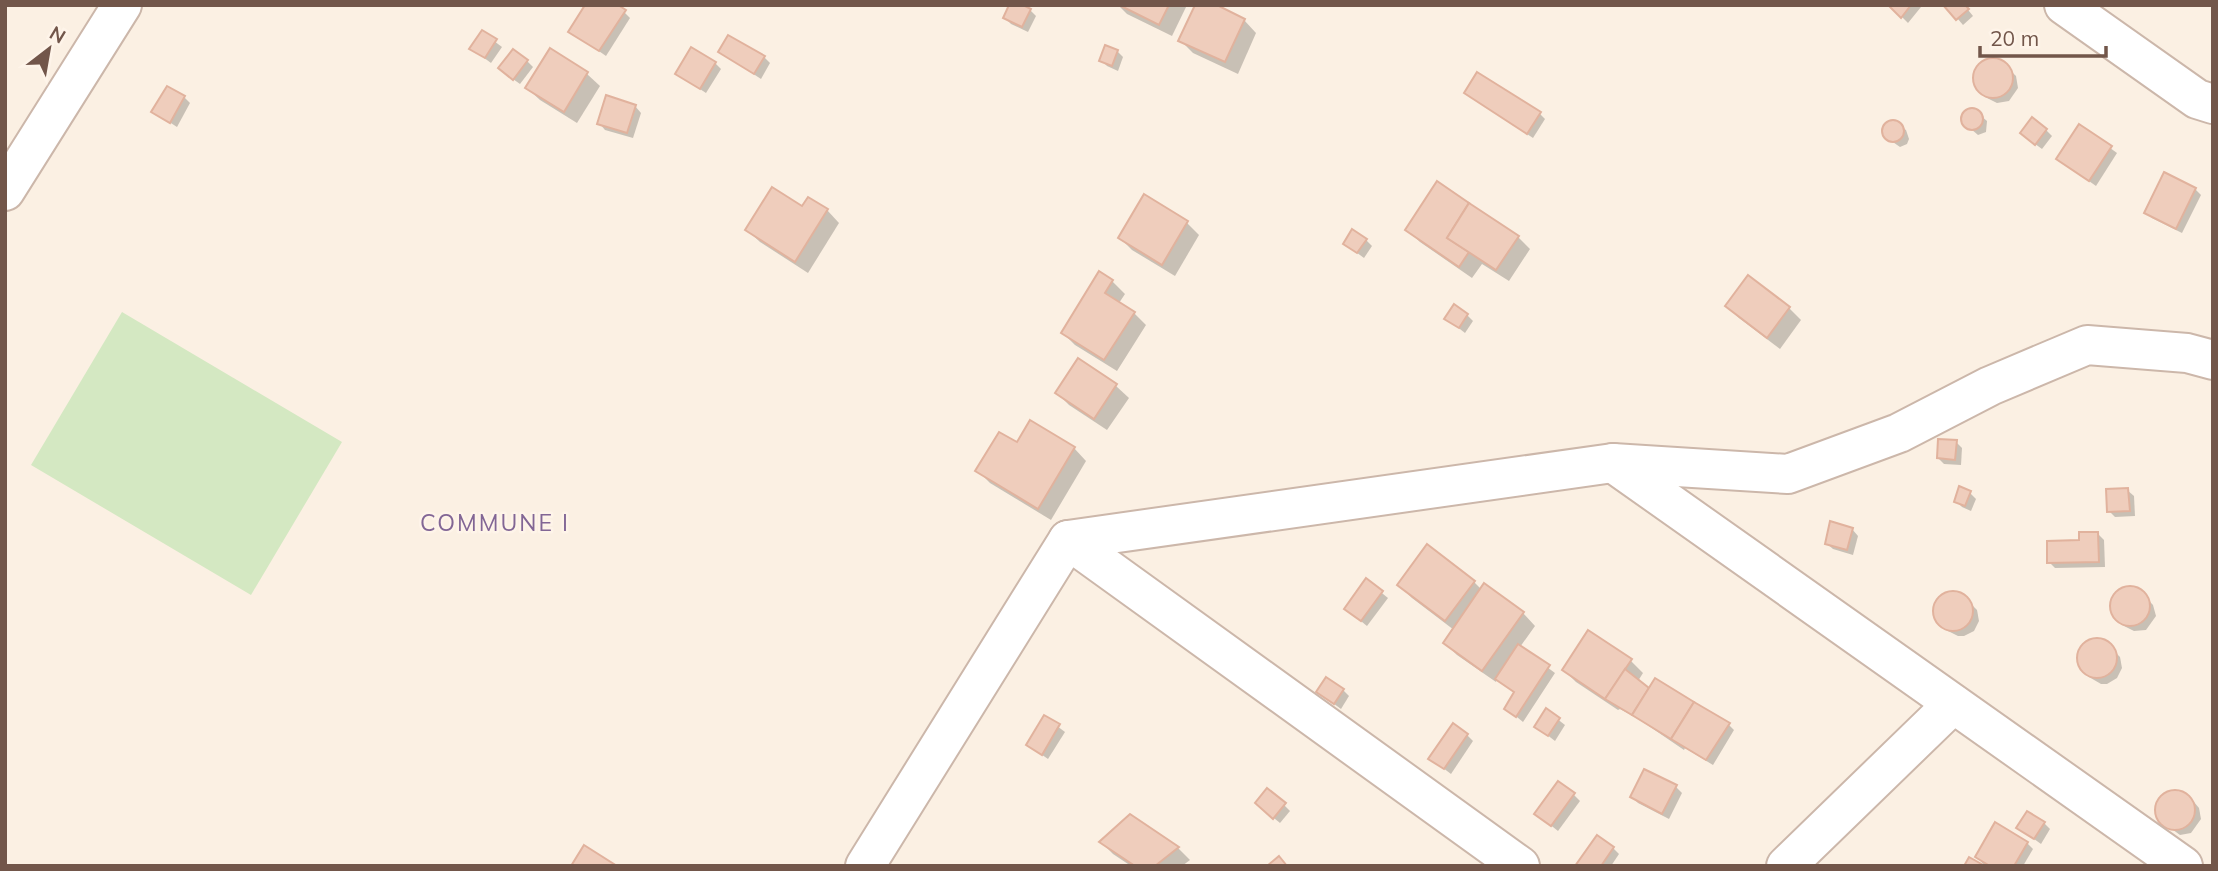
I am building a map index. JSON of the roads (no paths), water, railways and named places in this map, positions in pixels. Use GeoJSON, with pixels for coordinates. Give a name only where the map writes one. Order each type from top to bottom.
{"type":"FeatureCollection","features":[{"type":"Feature","properties":{"kind":"street"},"geometry":{"type":"LineString","coordinates":[[5,191],[122,5]]}},
{"type":"Feature","properties":{"kind":"street"},"geometry":{"type":"LineString","coordinates":[[2064,5],[2197,99],[2213,104]]}},
{"type":"Feature","properties":{"kind":"street"},"geometry":{"type":"LineString","coordinates":[[1068,540],[1614,463],[1788,474],[1899,433],[1990,386],[2087,345],[2187,353],[2213,360]]}},
{"type":"Feature","properties":{"kind":"street"},"geometry":{"type":"LineString","coordinates":[[1614,463],[2183,866]]}},
{"type":"Feature","properties":{"kind":"street"},"geometry":{"type":"LineString","coordinates":[[876,860],[1068,540]]}},
{"type":"Feature","properties":{"kind":"street"},"geometry":{"type":"LineString","coordinates":[[1068,540],[1520,866]]}},
{"type":"Feature","properties":{"kind":"street"},"geometry":{"type":"LineString","coordinates":[[1786,866],[1953,704]]}},
{"type":"Feature","properties":{"kind":"district","name":"COMMUNE I"},"geometry":{"type":"Point","coordinates":[495,523]}}]}
